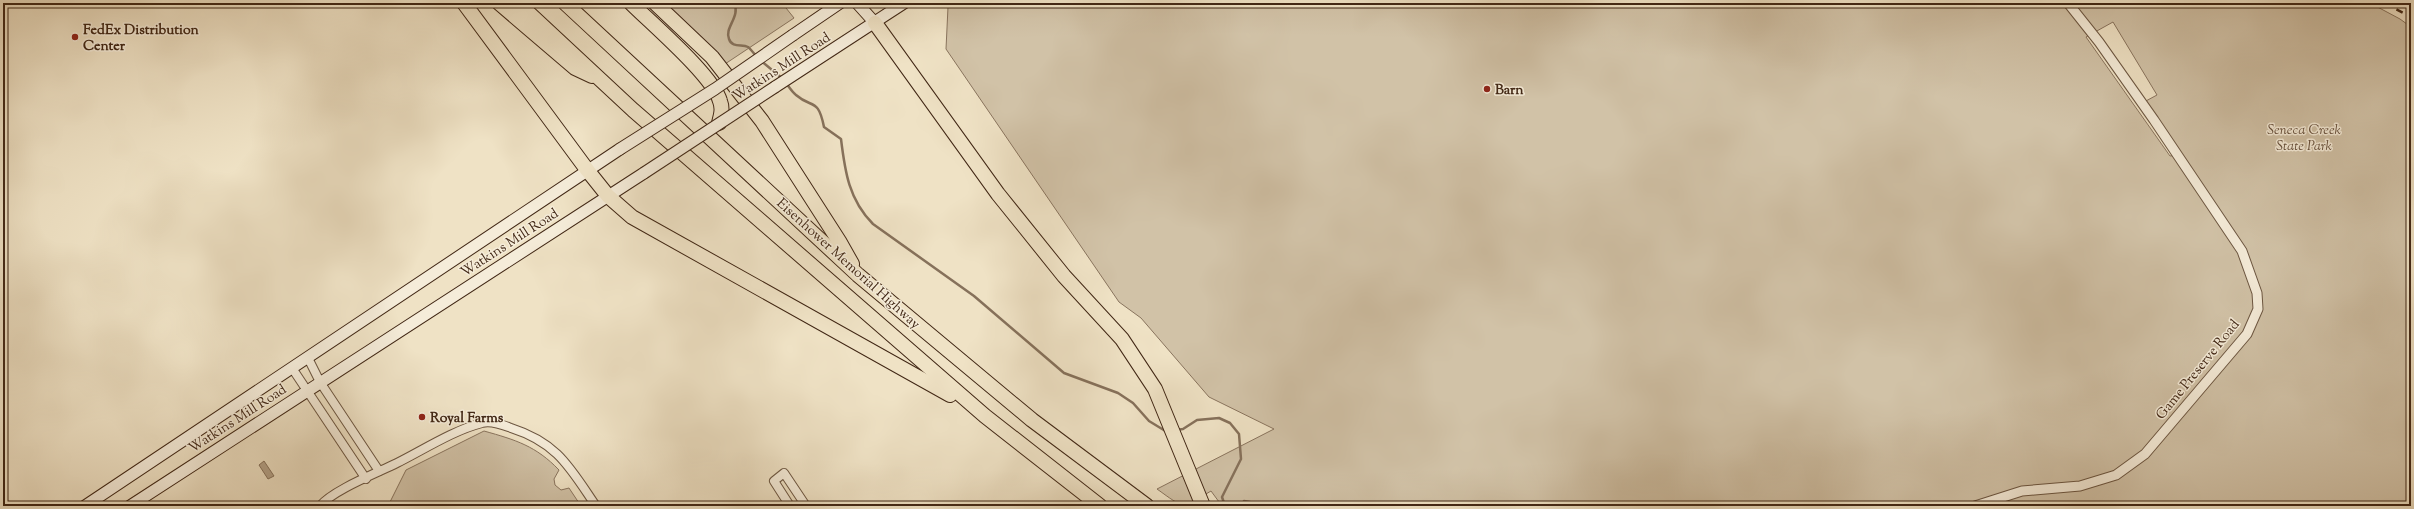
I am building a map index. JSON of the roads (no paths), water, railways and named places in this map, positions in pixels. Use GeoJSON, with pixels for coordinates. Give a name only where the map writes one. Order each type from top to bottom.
{"type":"FeatureCollection","features":[{"type":"Feature","properties":{"kind":"highway"},"geometry":{"type":"LineString","coordinates":[[464,3],[588,171],[608,196],[632,217],[934,385],[985,416]]}},
{"type":"Feature","properties":{"kind":"highway"},"geometry":{"type":"LineString","coordinates":[[499,3],[575,68],[605,82]]}},
{"type":"Feature","properties":{"kind":"highway"},"geometry":{"type":"LineString","coordinates":[[518,3],[605,82],[633,110],[985,416],[1100,506]]}},
{"type":"Feature","properties":{"kind":"highway","name":"Eisenhower Memorial Highway"},"geometry":{"type":"LineString","coordinates":[[565,3],[858,275],[1032,420],[1147,506]]}},
{"type":"Feature","properties":{"kind":"highway"},"geometry":{"type":"LineString","coordinates":[[631,3],[711,84],[721,107],[719,123]]}},
{"type":"Feature","properties":{"kind":"highway"},"geometry":{"type":"LineString","coordinates":[[655,3],[712,57],[762,121],[839,241],[858,275]]}},
{"type":"Feature","properties":{"kind":"highway"},"geometry":{"type":"LineString","coordinates":[[875,22],[998,194],[1064,276],[1122,339],[1155,389],[1204,506]]}},
{"type":"Feature","properties":{"kind":"main road","name":"Watkins Mill Road"},"geometry":{"type":"LineString","coordinates":[[85,506],[588,171],[711,84],[840,3]]}},
{"type":"Feature","properties":{"kind":"main road"},"geometry":{"type":"LineString","coordinates":[[857,3],[875,22]]}},
{"type":"Feature","properties":{"kind":"main road","name":"Watkins Mill Road"},"geometry":{"type":"LineString","coordinates":[[130,506],[904,3]]}},
{"type":"Feature","properties":{"kind":"street","name":"Game Preserve Road"},"geometry":{"type":"LineString","coordinates":[[1975,506],[2022,491],[2080,486],[2116,475],[2129,467],[2145,454],[2247,334],[2258,308],[2256,287],[2242,251],[2154,120],[2099,42],[2068,3]]}},
{"type":"Feature","properties":{"kind":"street"},"geometry":{"type":"LineString","coordinates":[[308,358],[320,382],[380,471]]}},
{"type":"Feature","properties":{"kind":"street"},"geometry":{"type":"LineString","coordinates":[[292,368],[366,479]]}},
{"type":"Feature","properties":{"kind":"street"},"geometry":{"type":"LineString","coordinates":[[320,506],[333,495],[380,471],[469,428],[489,422],[524,432],[548,444],[562,458],[596,506]]}},
{"type":"Feature","properties":{"kind":"street"},"geometry":{"type":"LineString","coordinates":[[790,506],[774,481],[784,473],[806,506]]}},
{"type":"Feature","properties":{"kind":"waterway"},"geometry":{"type":"LineString","coordinates":[[734,3],[736,8],[728,35],[730,42],[735,45],[748,47],[757,57]]}},
{"type":"Feature","properties":{"kind":"waterway"},"geometry":{"type":"LineString","coordinates":[[760,60],[783,79]]}},
{"type":"Feature","properties":{"kind":"waterway"},"geometry":{"type":"LineString","coordinates":[[786,83],[796,95],[817,107],[824,127],[841,139],[844,163],[853,195],[858,205],[873,224],[974,296],[1064,373],[1118,393],[1133,403],[1149,421],[1167,432]]}},
{"type":"Feature","properties":{"kind":"waterway"},"geometry":{"type":"LineString","coordinates":[[1176,430],[1183,429],[1197,420],[1219,418],[1230,423],[1239,434],[1241,459],[1222,497],[1225,506]]}},
{"type":"Feature","properties":{"kind":"waterway"},"geometry":{"type":"LineString","coordinates":[[1242,506],[1244,501],[1250,502],[1253,506]]}},
{"type":"Feature","properties":{"kind":"railway"},"geometry":{"type":"LineString","coordinates":[[2384,3],[2411,17]]}},
{"type":"Feature","properties":{"kind":"place","name":"FedEx Distribution Center"},"geometry":{"type":"Point","coordinates":[75,37]}},
{"type":"Feature","properties":{"kind":"place","name":"Barn"},"geometry":{"type":"Point","coordinates":[1487,89]}},
{"type":"Feature","properties":{"kind":"place","name":"Royal Farms"},"geometry":{"type":"Point","coordinates":[422,417]}},
{"type":"Feature","properties":{"kind":"park label","name":"Seneca Creek State Park"},"geometry":{"type":"Point","coordinates":[2304,138]}}]}
